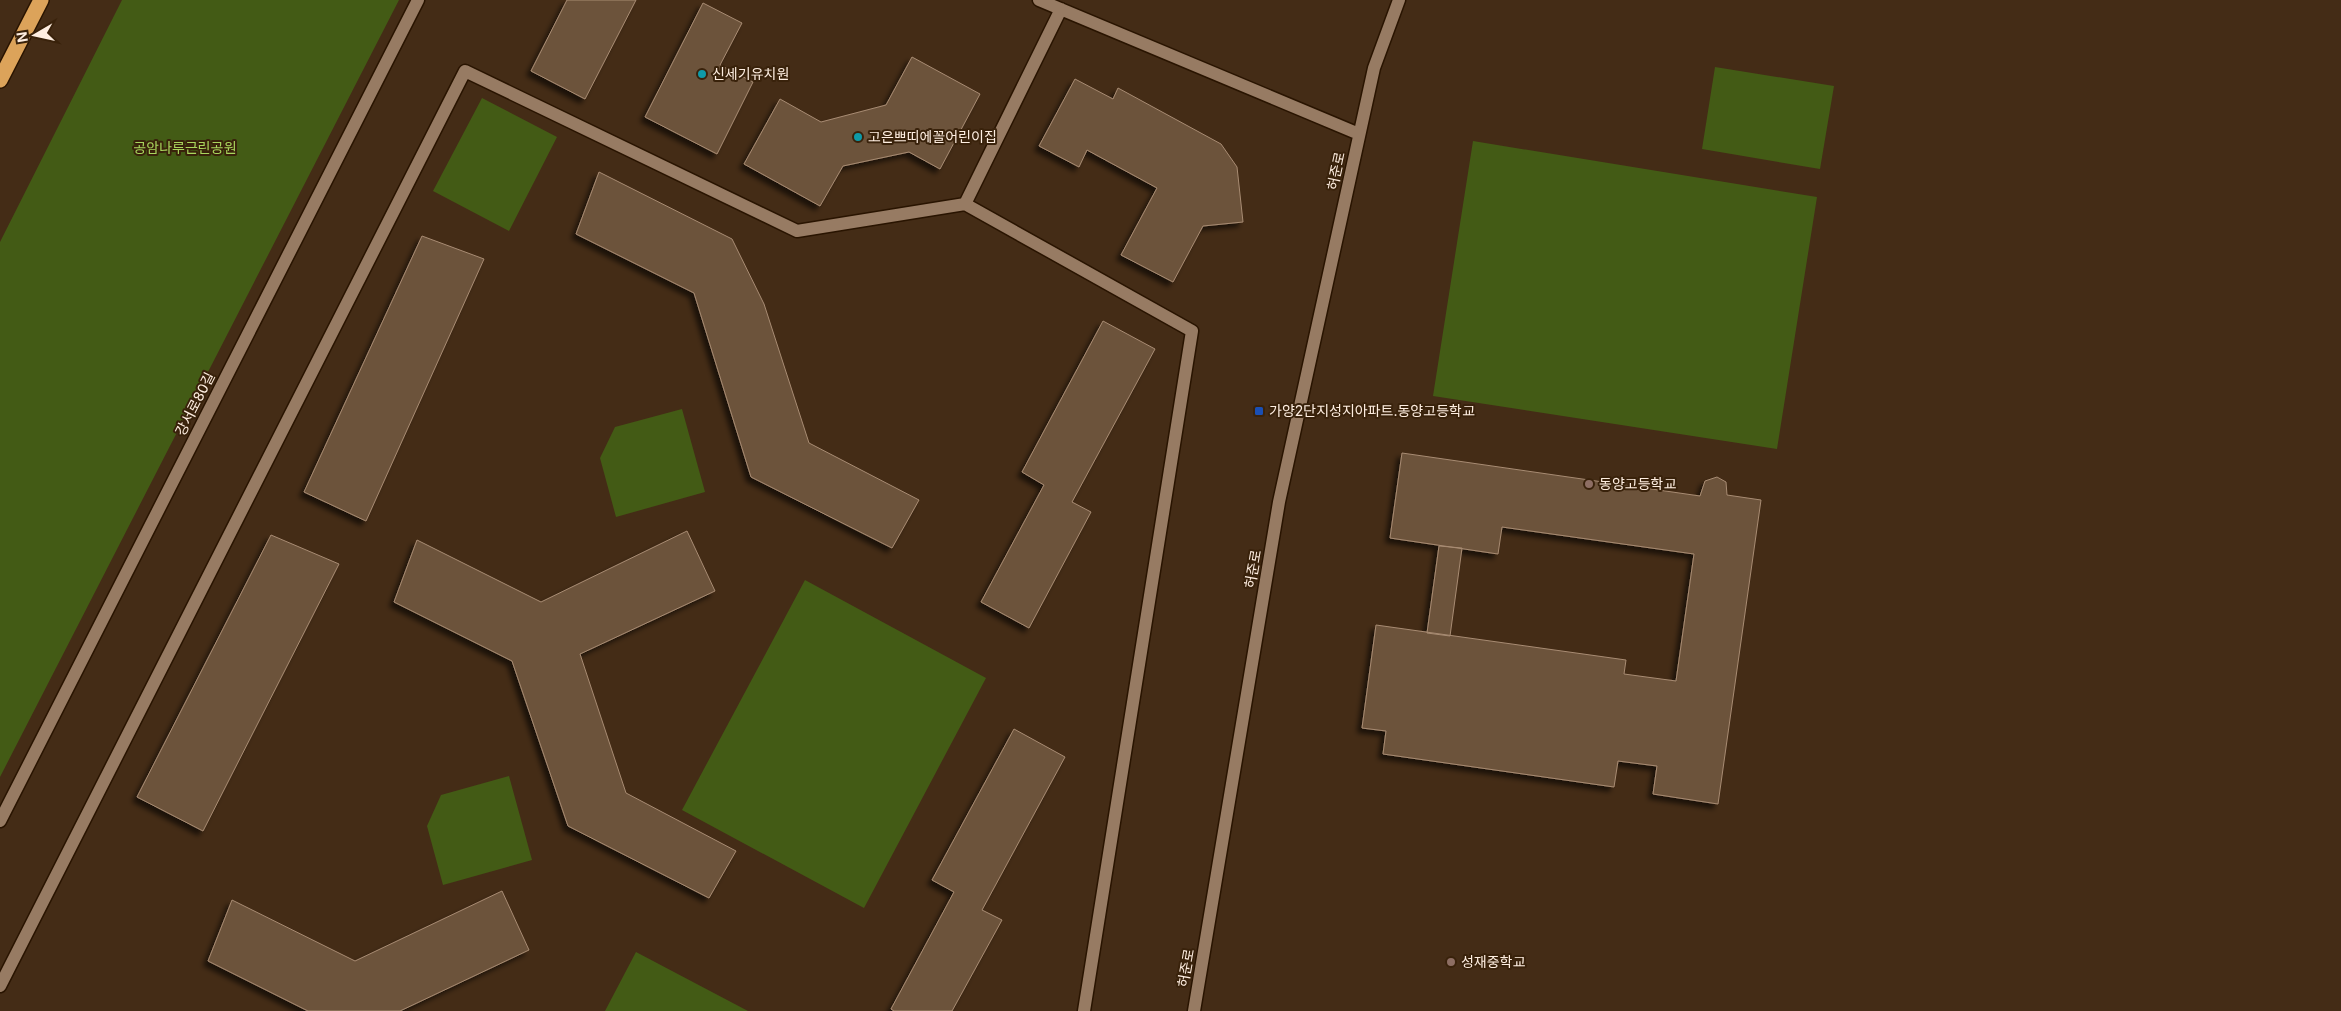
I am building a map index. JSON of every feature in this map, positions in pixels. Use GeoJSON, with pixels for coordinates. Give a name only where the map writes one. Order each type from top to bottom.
{"type":"FeatureCollection","features":[{"type":"Feature","properties":{"kind":"highway"},"geometry":{"type":"LineString","coordinates":[[0,80],[41,0]]}},
{"type":"Feature","properties":{"kind":"street","name":"강서로80길"},"geometry":{"type":"LineString","coordinates":[[0,822],[418,0]]}},
{"type":"Feature","properties":{"kind":"street"},"geometry":{"type":"LineString","coordinates":[[1038,0],[1359,134]]}},
{"type":"Feature","properties":{"kind":"street","name":"허준로"},"geometry":{"type":"LineString","coordinates":[[1194,1011],[1279,502],[1374,68],[1399,0]]}},
{"type":"Feature","properties":{"kind":"street"},"geometry":{"type":"LineString","coordinates":[[965,204],[1061,9]]}},
{"type":"Feature","properties":{"kind":"street"},"geometry":{"type":"LineString","coordinates":[[0,986],[465,71],[797,231],[965,204],[1192,331],[1084,1011]]}},
{"type":"Feature","properties":{"kind":"green space","name":"공암나루근린공원"},"geometry":{"type":"Polygon","coordinates":[[[122,0],[399,0],[0,777],[0,242],[122,0]]]}},
{"type":"Feature","properties":{"kind":"green space"},"geometry":{"type":"Polygon","coordinates":[[[1715,67],[1834,86],[1820,169],[1702,149],[1715,67]]]}},
{"type":"Feature","properties":{"kind":"green space"},"geometry":{"type":"Polygon","coordinates":[[[482,98],[557,137],[509,231],[433,191],[482,98]]]}},
{"type":"Feature","properties":{"kind":"green space"},"geometry":{"type":"Polygon","coordinates":[[[1473,141],[1817,197],[1777,449],[1433,396],[1473,141]]]}},
{"type":"Feature","properties":{"kind":"green space"},"geometry":{"type":"Polygon","coordinates":[[[682,409],[705,492],[616,517],[600,458],[615,427],[682,409]]]}},
{"type":"Feature","properties":{"kind":"green space"},"geometry":{"type":"Polygon","coordinates":[[[805,580],[986,678],[864,908],[682,810],[805,580]]]}},
{"type":"Feature","properties":{"kind":"green space"},"geometry":{"type":"Polygon","coordinates":[[[509,776],[532,860],[443,885],[427,826],[441,795],[509,776]]]}},
{"type":"Feature","properties":{"kind":"green space"},"geometry":{"type":"Polygon","coordinates":[[[636,952],[748,1011],[605,1011],[636,952]]]}},
{"type":"Feature","properties":{"kind":"building"},"geometry":{"type":"Polygon","coordinates":[[[567,0],[636,0],[585,99],[531,71],[567,0]]]}},
{"type":"Feature","properties":{"kind":"building","name":"신세기유치원"},"geometry":{"type":"Polygon","coordinates":[[[703,3],[742,23],[720,65],[753,82],[717,154],[645,117],[703,3]]]}},
{"type":"Feature","properties":{"kind":"building","name":"고은쁘띠에꼴어린이집"},"geometry":{"type":"Polygon","coordinates":[[[912,57],[980,94],[940,169],[909,152],[843,166],[820,206],[744,164],[780,99],[821,122],[886,105],[912,57]]]}},
{"type":"Feature","properties":{"kind":"building"},"geometry":{"type":"Polygon","coordinates":[[[1075,79],[1113,99],[1118,88],[1221,144],[1237,167],[1243,222],[1203,226],[1173,282],[1121,255],[1157,188],[1087,150],[1079,167],[1039,146],[1075,79]]]}},
{"type":"Feature","properties":{"kind":"building"},"geometry":{"type":"Polygon","coordinates":[[[599,172],[732,239],[764,304],[809,443],[919,500],[892,548],[751,477],[694,293],[576,234],[599,172]]]}},
{"type":"Feature","properties":{"kind":"building"},"geometry":{"type":"Polygon","coordinates":[[[422,236],[484,259],[366,521],[304,492],[422,236]]]}},
{"type":"Feature","properties":{"kind":"building"},"geometry":{"type":"Polygon","coordinates":[[[1103,321],[1155,349],[1072,502],[1091,512],[1029,628],[981,602],[1044,485],[1022,472],[1103,321]]]}},
{"type":"Feature","properties":{"kind":"building"},"geometry":{"type":"Polygon","coordinates":[[[1402,453],[1700,496],[1705,481],[1717,477],[1726,482],[1727,495],[1761,500],[1718,804],[1653,794],[1657,766],[1618,761],[1614,787],[1383,754],[1386,731],[1362,728],[1376,625],[1626,660],[1624,674],[1676,681],[1694,554],[1502,527],[1498,554],[1390,538],[1402,453]]]}},
{"type":"Feature","properties":{"kind":"building"},"geometry":{"type":"Polygon","coordinates":[[[687,531],[715,591],[580,654],[626,793],[736,851],[709,898],[568,826],[512,661],[394,602],[417,540],[541,602],[687,531]]]}},
{"type":"Feature","properties":{"kind":"building"},"geometry":{"type":"Polygon","coordinates":[[[271,535],[339,564],[203,831],[137,797],[271,535]]]}},
{"type":"Feature","properties":{"kind":"building"},"geometry":{"type":"Polygon","coordinates":[[[1439,546],[1462,548],[1450,636],[1427,633],[1439,546]]]}},
{"type":"Feature","properties":{"kind":"building"},"geometry":{"type":"Polygon","coordinates":[[[1014,729],[1065,757],[982,910],[1002,920],[952,1011],[894,1011],[891,1009],[954,892],[932,880],[1014,729]]]}},
{"type":"Feature","properties":{"kind":"building"},"geometry":{"type":"Polygon","coordinates":[[[502,891],[529,950],[400,1011],[308,1011],[208,961],[232,900],[355,961],[502,891]]]}},
{"type":"Feature","properties":{"kind":"place","name":"신세기유치원"},"geometry":{"type":"Point","coordinates":[702,74]}},
{"type":"Feature","properties":{"kind":"place","name":"고은쁘띠에꼴어린이집"},"geometry":{"type":"Point","coordinates":[858,137]}},
{"type":"Feature","properties":{"kind":"place","name":"가양2단지성지아파트.동양고등학교"},"geometry":{"type":"Point","coordinates":[1259,411]}},
{"type":"Feature","properties":{"kind":"place","name":"동양고등학교"},"geometry":{"type":"Point","coordinates":[1589,484]}},
{"type":"Feature","properties":{"kind":"place","name":"성재중학교"},"geometry":{"type":"Point","coordinates":[1451,962]}}]}
